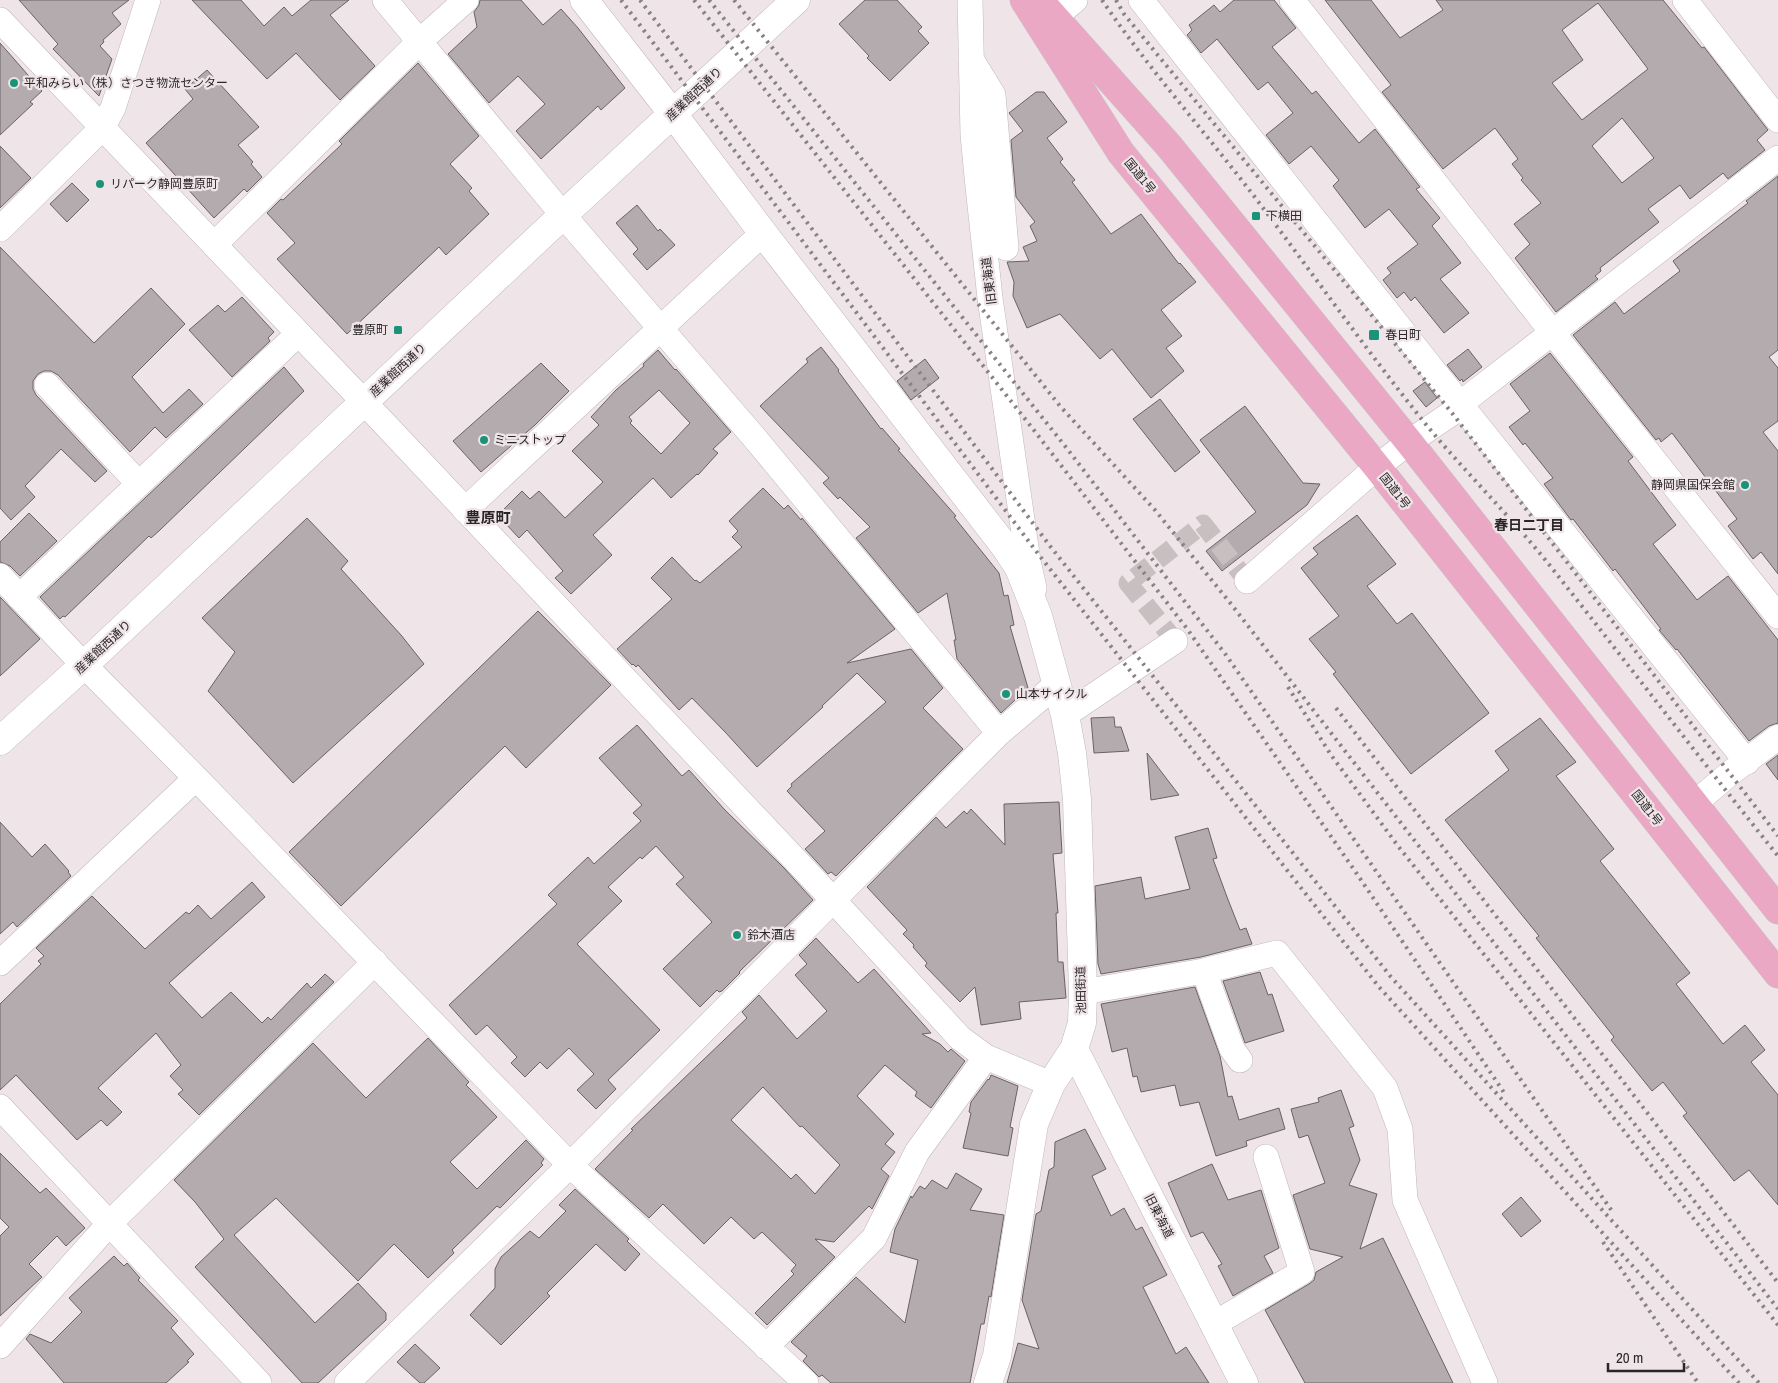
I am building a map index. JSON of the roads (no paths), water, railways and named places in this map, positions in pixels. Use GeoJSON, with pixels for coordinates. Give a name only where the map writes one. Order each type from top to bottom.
{"type":"FeatureCollection","features":[{"type":"Feature","properties":{"kind":"highway","name":"国道1号"},"geometry":{"type":"LineString","coordinates":[[1024,0],[1121,154],[1377,467],[1778,974]]}},
{"type":"Feature","properties":{"kind":"highway"},"geometry":{"type":"LineString","coordinates":[[1056,6],[1409,442],[1778,910]]}},
{"type":"Feature","properties":{"kind":"street"},"geometry":{"type":"LineString","coordinates":[[0,229],[102,128],[113,108],[148,0]]}},
{"type":"Feature","properties":{"kind":"street"},"geometry":{"type":"LineString","coordinates":[[385,0],[563,215],[759,443],[999,733]]}},
{"type":"Feature","properties":{"kind":"street"},"geometry":{"type":"LineString","coordinates":[[214,245],[420,41],[466,0]]}},
{"type":"Feature","properties":{"kind":"street","name":"池田街道"},"geometry":{"type":"LineString","coordinates":[[584,0],[674,114],[763,234],[1006,548],[1019,568],[1038,616],[1065,715],[1072,752],[1077,799],[1083,992],[1082,1023],[1074,1050],[1051,1084],[1034,1124],[997,1356],[988,1383]]}},
{"type":"Feature","properties":{"kind":"street","name":"産業館西通り"},"geometry":{"type":"LineString","coordinates":[[0,741],[84,665],[563,215],[796,0]]}},
{"type":"Feature","properties":{"kind":"street","name":"旧東海道"},"geometry":{"type":"LineString","coordinates":[[970,0],[973,134],[990,298],[1028,560],[1038,616]]}},
{"type":"Feature","properties":{"kind":"street"},"geometry":{"type":"LineString","coordinates":[[1141,0],[1460,404],[1747,762]]}},
{"type":"Feature","properties":{"kind":"street"},"geometry":{"type":"LineString","coordinates":[[1292,0],[1552,332],[1778,616]]}},
{"type":"Feature","properties":{"kind":"street"},"geometry":{"type":"LineString","coordinates":[[1685,0],[1778,120]]}},
{"type":"Feature","properties":{"kind":"street"},"geometry":{"type":"LineString","coordinates":[[0,20],[834,900],[960,1038],[986,1057],[1051,1084]]}},
{"type":"Feature","properties":{"kind":"street"},"geometry":{"type":"LineString","coordinates":[[971,59],[993,95],[1006,248]]}},
{"type":"Feature","properties":{"kind":"street"},"geometry":{"type":"LineString","coordinates":[[1247,581],[1377,467],[1409,442],[1452,413],[1460,404],[1552,332],[1778,158]]}},
{"type":"Feature","properties":{"kind":"street"},"geometry":{"type":"LineString","coordinates":[[465,510],[763,234]]}},
{"type":"Feature","properties":{"kind":"street"},"geometry":{"type":"LineString","coordinates":[[20,597],[298,334]]}},
{"type":"Feature","properties":{"kind":"street"},"geometry":{"type":"LineString","coordinates":[[47,385],[139,484]]}},
{"type":"Feature","properties":{"kind":"street"},"geometry":{"type":"LineString","coordinates":[[0,576],[84,665],[375,962],[570,1165],[806,1383]]}},
{"type":"Feature","properties":{"kind":"street"},"geometry":{"type":"LineString","coordinates":[[1065,715],[1175,641]]}},
{"type":"Feature","properties":{"kind":"street"},"geometry":{"type":"LineString","coordinates":[[347,1383],[570,1165],[999,733],[1057,684]]}},
{"type":"Feature","properties":{"kind":"street"},"geometry":{"type":"LineString","coordinates":[[1694,804],[1729,774],[1778,737]]}},
{"type":"Feature","properties":{"kind":"street"},"geometry":{"type":"LineString","coordinates":[[0,963],[196,778]]}},
{"type":"Feature","properties":{"kind":"street"},"geometry":{"type":"LineString","coordinates":[[1083,992],[1204,970],[1277,954],[1385,1088],[1400,1129],[1405,1200],[1485,1383]]}},
{"type":"Feature","properties":{"kind":"street"},"geometry":{"type":"LineString","coordinates":[[0,1346],[109,1224],[375,962]]}},
{"type":"Feature","properties":{"kind":"street"},"geometry":{"type":"LineString","coordinates":[[1204,970],[1232,1049],[1240,1060]]}},
{"type":"Feature","properties":{"kind":"street","name":"旧東海道"},"geometry":{"type":"LineString","coordinates":[[1074,1050],[1244,1383]]}},
{"type":"Feature","properties":{"kind":"street"},"geometry":{"type":"LineString","coordinates":[[766,1347],[874,1238],[917,1152],[986,1057]]}},
{"type":"Feature","properties":{"kind":"street"},"geometry":{"type":"LineString","coordinates":[[0,1107],[259,1383]]}},
{"type":"Feature","properties":{"kind":"street"},"geometry":{"type":"LineString","coordinates":[[1214,1324],[1302,1272],[1266,1156]]}},
{"type":"Feature","properties":{"kind":"tunnel"},"geometry":{"type":"LineString","coordinates":[[1175,641],[1128,583],[1203,524],[1247,581]]}},
{"type":"Feature","properties":{"kind":"railway"},"geometry":{"type":"LineString","coordinates":[[621,0],[1039,555],[1379,987],[1739,1383]]}},
{"type":"Feature","properties":{"kind":"railway"},"geometry":{"type":"LineString","coordinates":[[640,0],[1050,546],[1391,977],[1759,1383]]}},
{"type":"Feature","properties":{"kind":"railway"},"geometry":{"type":"LineString","coordinates":[[694,0],[1033,429],[1188,630],[1357,874],[1505,1094]]}},
{"type":"Feature","properties":{"kind":"railway"},"geometry":{"type":"LineString","coordinates":[[709,0],[1065,446],[1226,655],[1614,1214]]}},
{"type":"Feature","properties":{"kind":"railway"},"geometry":{"type":"LineString","coordinates":[[734,0],[1060,406],[1155,510],[1231,604],[1778,1309]]}},
{"type":"Feature","properties":{"kind":"railway"},"geometry":{"type":"LineString","coordinates":[[1102,0],[1159,78],[1240,178],[1428,427],[1551,567],[1778,856]]}},
{"type":"Feature","properties":{"kind":"railway"},"geometry":{"type":"LineString","coordinates":[[1116,0],[1124,14],[1452,413],[1778,836]]}},
{"type":"Feature","properties":{"kind":"railway"},"geometry":{"type":"LineString","coordinates":[[1288,687],[1331,755],[1398,846],[1778,1325]]}},
{"type":"Feature","properties":{"kind":"railway"},"geometry":{"type":"LineString","coordinates":[[1336,708],[1778,1283]]}},
{"type":"Feature","properties":{"kind":"railway"},"geometry":{"type":"LineString","coordinates":[[1603,1242],[1698,1383]]}},
{"type":"Feature","properties":{"kind":"place","name":"平和みらい（株）さつき物流センター"},"geometry":{"type":"Point","coordinates":[14,83]}},
{"type":"Feature","properties":{"kind":"place","name":"リパーク静岡豊原町"},"geometry":{"type":"Point","coordinates":[100,184]}},
{"type":"Feature","properties":{"kind":"place","name":"下横田"},"geometry":{"type":"Point","coordinates":[1256,216]}},
{"type":"Feature","properties":{"kind":"place","name":"豊原町"},"geometry":{"type":"Point","coordinates":[398,330]}},
{"type":"Feature","properties":{"kind":"place","name":"春日町"},"geometry":{"type":"Point","coordinates":[1374,335]}},
{"type":"Feature","properties":{"kind":"place","name":"ミニストップ"},"geometry":{"type":"Point","coordinates":[484,440]}},
{"type":"Feature","properties":{"kind":"place","name":"静岡県国保会館"},"geometry":{"type":"Point","coordinates":[1745,485]}},
{"type":"Feature","properties":{"kind":"place","name":"山本サイクル"},"geometry":{"type":"Point","coordinates":[1006,694]}},
{"type":"Feature","properties":{"kind":"place","name":"鈴木酒店"},"geometry":{"type":"Point","coordinates":[737,935]}},
{"type":"Feature","properties":{"kind":"district","name":"豊原町"},"geometry":{"type":"Point","coordinates":[488,518]}},
{"type":"Feature","properties":{"kind":"district","name":"春日二丁目"},"geometry":{"type":"Point","coordinates":[1529,525]}}]}
